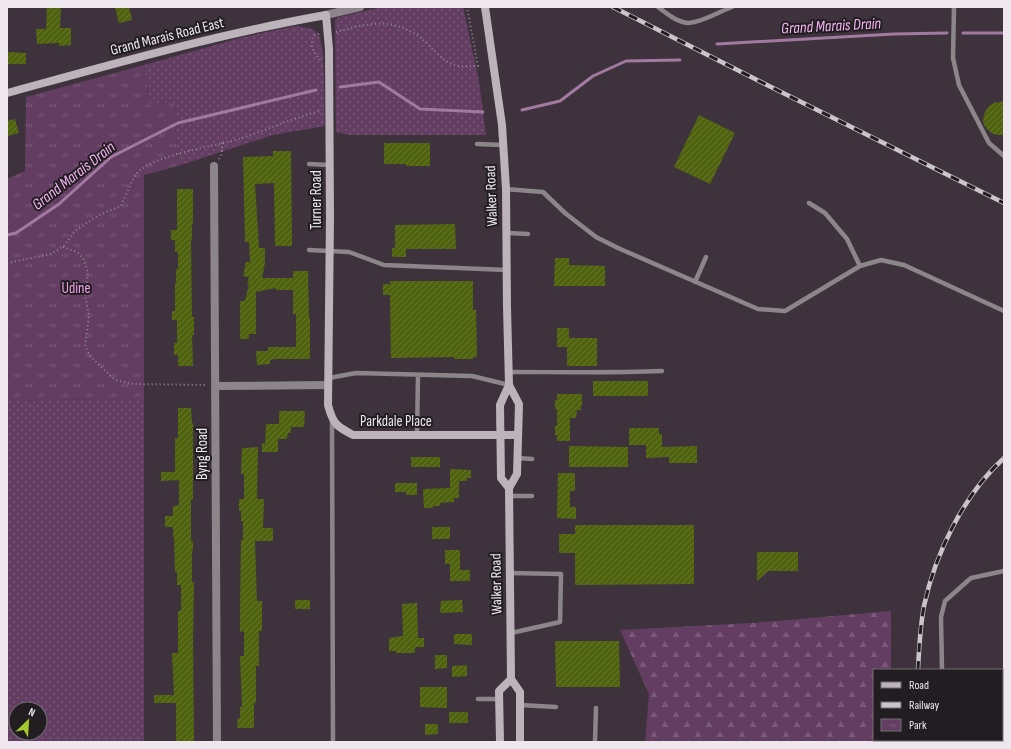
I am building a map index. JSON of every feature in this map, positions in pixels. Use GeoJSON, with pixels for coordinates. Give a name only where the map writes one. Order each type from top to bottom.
{"type":"FeatureCollection","features":[{"type":"Feature","properties":{"kind":"main road","name":"Walker Road"},"geometry":{"type":"LineString","coordinates":[[485,7],[498,86],[506,189],[510,385],[519,404],[518,474],[509,492],[511,679],[520,692],[520,742]]}},
{"type":"Feature","properties":{"kind":"main road","name":"Grand Marais Road East"},"geometry":{"type":"LineString","coordinates":[[7,93],[210,39],[271,25],[326,15]]}},
{"type":"Feature","properties":{"kind":"main road","name":"Turner Road"},"geometry":{"type":"LineString","coordinates":[[326,15],[329,49],[330,165],[329,381]]}},
{"type":"Feature","properties":{"kind":"main road"},"geometry":{"type":"LineString","coordinates":[[329,381],[328,405],[332,418]]}},
{"type":"Feature","properties":{"kind":"main road","name":"Walker Road"},"geometry":{"type":"LineString","coordinates":[[509,492],[501,478],[500,405],[510,385]]}},
{"type":"Feature","properties":{"kind":"main road","name":"Parkdale Place"},"geometry":{"type":"LineString","coordinates":[[332,418],[341,428],[353,435],[518,435]]}},
{"type":"Feature","properties":{"kind":"main road"},"geometry":{"type":"LineString","coordinates":[[500,742],[499,691],[511,679]]}},
{"type":"Feature","properties":{"kind":"street","name":"Grand Marais Road East"},"geometry":{"type":"LineString","coordinates":[[326,15],[360,7]]}},
{"type":"Feature","properties":{"kind":"street","name":"Byng Road"},"geometry":{"type":"LineString","coordinates":[[214,166],[217,742]]}},
{"type":"Feature","properties":{"kind":"street"},"geometry":{"type":"LineString","coordinates":[[215,386],[329,381]]}},
{"type":"Feature","properties":{"kind":"lane"},"geometry":{"type":"LineString","coordinates":[[658,7],[672,18],[689,23],[732,7]]}},
{"type":"Feature","properties":{"kind":"lane"},"geometry":{"type":"LineString","coordinates":[[954,7],[953,58],[959,85],[989,143],[1004,156]]}},
{"type":"Feature","properties":{"kind":"lane"},"geometry":{"type":"LineString","coordinates":[[477,144],[503,145]]}},
{"type":"Feature","properties":{"kind":"lane"},"geometry":{"type":"LineString","coordinates":[[309,164],[330,165]]}},
{"type":"Feature","properties":{"kind":"lane"},"geometry":{"type":"LineString","coordinates":[[506,189],[543,192],[565,213],[596,237],[758,309],[785,311],[860,266],[881,260],[904,266],[1004,311]]}},
{"type":"Feature","properties":{"kind":"lane"},"geometry":{"type":"LineString","coordinates":[[809,203],[825,214],[847,239],[860,266]]}},
{"type":"Feature","properties":{"kind":"lane"},"geometry":{"type":"LineString","coordinates":[[506,232],[528,234]]}},
{"type":"Feature","properties":{"kind":"lane"},"geometry":{"type":"LineString","coordinates":[[309,250],[348,252],[384,265],[507,270]]}},
{"type":"Feature","properties":{"kind":"lane"},"geometry":{"type":"LineString","coordinates":[[695,282],[706,257]]}},
{"type":"Feature","properties":{"kind":"lane"},"geometry":{"type":"LineString","coordinates":[[509,372],[567,371],[610,373],[662,371]]}},
{"type":"Feature","properties":{"kind":"lane"},"geometry":{"type":"LineString","coordinates":[[329,381],[356,373],[472,376],[510,385]]}},
{"type":"Feature","properties":{"kind":"lane"},"geometry":{"type":"LineString","coordinates":[[417,435],[418,375]]}},
{"type":"Feature","properties":{"kind":"lane"},"geometry":{"type":"LineString","coordinates":[[332,418],[333,742]]}},
{"type":"Feature","properties":{"kind":"lane"},"geometry":{"type":"LineString","coordinates":[[518,458],[532,459]]}},
{"type":"Feature","properties":{"kind":"lane"},"geometry":{"type":"LineString","coordinates":[[509,492],[532,496]]}},
{"type":"Feature","properties":{"kind":"lane"},"geometry":{"type":"LineString","coordinates":[[942,669],[941,618],[945,601],[971,578],[1004,571]]}},
{"type":"Feature","properties":{"kind":"lane"},"geometry":{"type":"LineString","coordinates":[[510,573],[561,574],[560,622],[511,633]]}},
{"type":"Feature","properties":{"kind":"lane"},"geometry":{"type":"LineString","coordinates":[[478,699],[499,699]]}},
{"type":"Feature","properties":{"kind":"lane"},"geometry":{"type":"LineString","coordinates":[[520,705],[556,707]]}},
{"type":"Feature","properties":{"kind":"lane"},"geometry":{"type":"LineString","coordinates":[[595,742],[596,708]]}},
{"type":"Feature","properties":{"kind":"path"},"geometry":{"type":"LineString","coordinates":[[335,32],[365,25],[387,24],[404,28],[420,37],[442,58],[455,65],[466,67],[478,66],[466,7]]}},
{"type":"Feature","properties":{"kind":"path"},"geometry":{"type":"LineString","coordinates":[[319,34],[313,36],[311,45],[313,53],[320,59],[320,67]]}},
{"type":"Feature","properties":{"kind":"path"},"geometry":{"type":"LineString","coordinates":[[7,263],[51,254],[63,246],[75,231],[97,216],[120,206],[137,172],[148,164],[242,138],[280,123],[320,111],[320,103]]}},
{"type":"Feature","properties":{"kind":"path"},"geometry":{"type":"LineString","coordinates":[[214,166],[222,154],[222,143]]}},
{"type":"Feature","properties":{"kind":"path"},"geometry":{"type":"LineString","coordinates":[[63,246],[77,252],[83,258],[88,272],[85,295],[89,316],[85,346],[90,356],[115,380],[133,384],[201,384]]}},
{"type":"Feature","properties":{"kind":"green space"},"geometry":{"type":"Polygon","coordinates":[[[383,7],[463,7],[479,81],[486,135],[349,135],[336,132],[335,20],[339,17],[383,7]]]}},
{"type":"Feature","properties":{"kind":"green space"},"geometry":{"type":"Polygon","coordinates":[[[295,26],[313,30],[318,34],[321,40],[324,78],[325,126],[273,135],[178,166],[174,100],[150,106],[144,65],[244,37],[295,26]]]}},
{"type":"Feature","properties":{"kind":"green space","name":"Udine"},"geometry":{"type":"Polygon","coordinates":[[[144,65],[150,106],[174,100],[178,166],[144,175],[144,398],[7,401],[7,179],[25,171],[26,97],[144,65]]]}},
{"type":"Feature","properties":{"kind":"green space"},"geometry":{"type":"Polygon","coordinates":[[[144,398],[144,742],[7,742],[7,401],[144,398]]]}},
{"type":"Feature","properties":{"kind":"green space"},"geometry":{"type":"Polygon","coordinates":[[[891,611],[891,669],[873,669],[873,741],[890,742],[645,742],[649,694],[620,630],[752,623],[891,611]]]}},
{"type":"Feature","properties":{"kind":"building"},"geometry":{"type":"Polygon","coordinates":[[[47,7],[61,7],[60,28],[71,28],[71,45],[59,46],[59,43],[37,44],[36,29],[46,29],[47,7]]]}},
{"type":"Feature","properties":{"kind":"building"},"geometry":{"type":"Polygon","coordinates":[[[115,7],[129,7],[132,20],[119,23],[115,7]]]}},
{"type":"Feature","properties":{"kind":"building"},"geometry":{"type":"Polygon","coordinates":[[[7,52],[26,53],[26,64],[7,64],[7,52]]]}},
{"type":"Feature","properties":{"kind":"building"},"geometry":{"type":"Polygon","coordinates":[[[1004,101],[1004,135],[993,134],[984,125],[983,119],[985,112],[989,106],[994,103],[1004,101]]]}},
{"type":"Feature","properties":{"kind":"building"},"geometry":{"type":"Polygon","coordinates":[[[699,115],[735,133],[710,184],[674,167],[699,115]]]}},
{"type":"Feature","properties":{"kind":"building"},"geometry":{"type":"Polygon","coordinates":[[[15,119],[19,133],[7,136],[7,121],[15,119]]]}},
{"type":"Feature","properties":{"kind":"building"},"geometry":{"type":"Polygon","coordinates":[[[384,143],[430,143],[430,166],[384,164],[384,143]]]}},
{"type":"Feature","properties":{"kind":"building"},"geometry":{"type":"Polygon","coordinates":[[[273,151],[291,151],[292,246],[275,246],[274,183],[255,184],[259,248],[265,248],[265,263],[262,278],[293,278],[293,271],[308,271],[310,359],[275,359],[270,360],[270,364],[257,365],[256,351],[268,351],[268,347],[296,347],[296,314],[293,314],[293,290],[276,290],[276,288],[260,292],[256,291],[256,334],[249,334],[249,339],[240,339],[240,301],[245,301],[249,284],[247,284],[249,277],[243,276],[246,262],[250,262],[249,242],[245,242],[243,157],[273,156],[273,151]]]}},
{"type":"Feature","properties":{"kind":"building"},"geometry":{"type":"Polygon","coordinates":[[[177,189],[193,189],[193,224],[191,240],[192,317],[194,317],[194,335],[192,335],[193,366],[178,366],[178,355],[174,355],[174,343],[177,343],[177,320],[172,320],[172,311],[175,311],[175,283],[176,269],[178,269],[178,252],[175,252],[175,240],[171,240],[171,230],[177,230],[177,189]]]}},
{"type":"Feature","properties":{"kind":"building"},"geometry":{"type":"Polygon","coordinates":[[[455,224],[456,249],[406,249],[406,257],[392,257],[392,248],[395,248],[395,225],[455,224]]]}},
{"type":"Feature","properties":{"kind":"building"},"geometry":{"type":"Polygon","coordinates":[[[555,258],[569,258],[569,265],[605,266],[605,286],[554,286],[555,258]]]}},
{"type":"Feature","properties":{"kind":"building"},"geometry":{"type":"Polygon","coordinates":[[[390,281],[473,281],[473,310],[476,310],[477,357],[473,357],[474,359],[454,359],[454,357],[391,358],[390,295],[383,295],[383,284],[390,284],[390,281]]]}},
{"type":"Feature","properties":{"kind":"building"},"geometry":{"type":"Polygon","coordinates":[[[557,328],[569,328],[569,338],[597,338],[597,366],[567,366],[567,347],[557,347],[557,328]]]}},
{"type":"Feature","properties":{"kind":"building"},"geometry":{"type":"Polygon","coordinates":[[[593,381],[648,381],[648,396],[593,396],[593,381]]]}},
{"type":"Feature","properties":{"kind":"building"},"geometry":{"type":"Polygon","coordinates":[[[557,394],[582,394],[581,410],[577,410],[576,418],[570,418],[570,441],[557,441],[557,435],[555,435],[555,426],[557,426],[557,409],[555,409],[555,400],[557,400],[557,394]]]}},
{"type":"Feature","properties":{"kind":"building"},"geometry":{"type":"Polygon","coordinates":[[[178,408],[191,408],[193,423],[193,499],[191,499],[191,541],[193,541],[192,582],[194,582],[194,742],[176,742],[176,703],[154,703],[154,695],[174,695],[172,653],[178,653],[178,611],[181,611],[181,585],[177,585],[177,572],[175,572],[173,527],[165,527],[165,516],[173,516],[173,506],[179,505],[179,480],[161,481],[161,472],[175,472],[175,438],[178,438],[178,408]]]}},
{"type":"Feature","properties":{"kind":"building"},"geometry":{"type":"Polygon","coordinates":[[[279,411],[305,411],[304,427],[291,427],[291,433],[288,433],[287,439],[278,439],[278,452],[262,452],[262,443],[265,444],[266,424],[279,424],[279,411]]]}},
{"type":"Feature","properties":{"kind":"building"},"geometry":{"type":"Polygon","coordinates":[[[629,428],[659,428],[659,434],[662,434],[662,447],[697,446],[697,463],[669,463],[669,457],[646,458],[646,445],[629,445],[629,428]]]}},
{"type":"Feature","properties":{"kind":"building"},"geometry":{"type":"Polygon","coordinates":[[[569,446],[628,447],[628,467],[569,467],[569,446]]]}},
{"type":"Feature","properties":{"kind":"building"},"geometry":{"type":"Polygon","coordinates":[[[258,447],[257,499],[264,499],[263,528],[273,528],[273,541],[255,541],[257,601],[262,601],[262,631],[259,631],[259,666],[256,666],[254,728],[237,728],[238,718],[240,718],[240,707],[242,707],[240,656],[244,656],[244,631],[240,632],[241,540],[243,540],[243,521],[241,521],[241,511],[239,511],[239,499],[244,499],[244,474],[241,474],[242,448],[258,447]]]}},
{"type":"Feature","properties":{"kind":"building"},"geometry":{"type":"Polygon","coordinates":[[[411,457],[440,457],[440,467],[411,467],[411,457]]]}},
{"type":"Feature","properties":{"kind":"building"},"geometry":{"type":"Polygon","coordinates":[[[450,469],[471,470],[471,478],[467,478],[467,481],[459,481],[459,498],[454,498],[454,502],[440,503],[440,506],[433,506],[433,508],[424,508],[423,489],[450,488],[450,469]]]}},
{"type":"Feature","properties":{"kind":"building"},"geometry":{"type":"Polygon","coordinates":[[[558,473],[575,473],[575,491],[570,491],[570,507],[576,507],[576,519],[557,518],[558,473]]]}},
{"type":"Feature","properties":{"kind":"building"},"geometry":{"type":"Polygon","coordinates":[[[395,483],[417,483],[417,495],[406,495],[406,492],[395,492],[395,483]]]}},
{"type":"Feature","properties":{"kind":"building"},"geometry":{"type":"Polygon","coordinates":[[[575,525],[694,525],[694,584],[575,585],[575,553],[559,553],[559,534],[575,534],[575,525]]]}},
{"type":"Feature","properties":{"kind":"building"},"geometry":{"type":"Polygon","coordinates":[[[432,527],[450,527],[450,539],[432,539],[432,527]]]}},
{"type":"Feature","properties":{"kind":"building"},"geometry":{"type":"Polygon","coordinates":[[[445,550],[460,550],[460,570],[470,570],[470,581],[450,581],[450,564],[445,564],[445,550]]]}},
{"type":"Feature","properties":{"kind":"building"},"geometry":{"type":"Polygon","coordinates":[[[757,552],[798,552],[798,571],[768,571],[757,581],[757,552]]]}},
{"type":"Feature","properties":{"kind":"building"},"geometry":{"type":"Polygon","coordinates":[[[295,600],[310,600],[310,609],[295,609],[295,600]]]}},
{"type":"Feature","properties":{"kind":"building"},"geometry":{"type":"Polygon","coordinates":[[[462,600],[463,612],[440,613],[441,601],[462,600]]]}},
{"type":"Feature","properties":{"kind":"building"},"geometry":{"type":"Polygon","coordinates":[[[417,603],[418,638],[424,638],[424,647],[415,647],[415,653],[396,653],[396,651],[389,651],[389,638],[403,636],[402,604],[417,603]]]}},
{"type":"Feature","properties":{"kind":"building"},"geometry":{"type":"Polygon","coordinates":[[[472,634],[472,645],[454,644],[454,635],[472,634]]]}},
{"type":"Feature","properties":{"kind":"building"},"geometry":{"type":"Polygon","coordinates":[[[555,641],[619,641],[620,687],[556,687],[555,641]]]}},
{"type":"Feature","properties":{"kind":"building"},"geometry":{"type":"Polygon","coordinates":[[[435,655],[447,655],[447,668],[435,669],[435,655]]]}},
{"type":"Feature","properties":{"kind":"building"},"geometry":{"type":"Polygon","coordinates":[[[467,665],[467,676],[452,677],[452,666],[467,665]]]}},
{"type":"Feature","properties":{"kind":"building"},"geometry":{"type":"Polygon","coordinates":[[[420,687],[447,687],[447,708],[420,707],[420,687]]]}},
{"type":"Feature","properties":{"kind":"building"},"geometry":{"type":"Polygon","coordinates":[[[449,712],[468,712],[468,723],[449,723],[449,712]]]}},
{"type":"Feature","properties":{"kind":"building"},"geometry":{"type":"Polygon","coordinates":[[[425,724],[438,724],[438,734],[425,735],[425,724]]]}},
{"type":"Feature","properties":{"kind":"waterway","name":"Grand Marais Drain"},"geometry":{"type":"LineString","coordinates":[[717,44],[894,34],[947,33]]}},
{"type":"Feature","properties":{"kind":"waterway","name":"Grand Marais Drain"},"geometry":{"type":"LineString","coordinates":[[963,33],[1004,33]]}},
{"type":"Feature","properties":{"kind":"waterway","name":"Grand Marais Drain"},"geometry":{"type":"LineString","coordinates":[[522,110],[560,101],[593,76],[626,61],[680,60]]}},
{"type":"Feature","properties":{"kind":"waterway","name":"Grand Marais Drain"},"geometry":{"type":"LineString","coordinates":[[340,87],[379,82],[420,109],[483,112]]}},
{"type":"Feature","properties":{"kind":"waterway","name":"Grand Marais Drain"},"geometry":{"type":"LineString","coordinates":[[7,235],[16,233],[59,204],[111,157],[178,123],[316,90]]}},
{"type":"Feature","properties":{"kind":"railway"},"geometry":{"type":"LineString","coordinates":[[613,7],[1004,203]]}},
{"type":"Feature","properties":{"kind":"railway"},"geometry":{"type":"LineString","coordinates":[[918,669],[924,606],[929,586],[944,546],[953,526],[976,489],[1004,458]]}}]}
